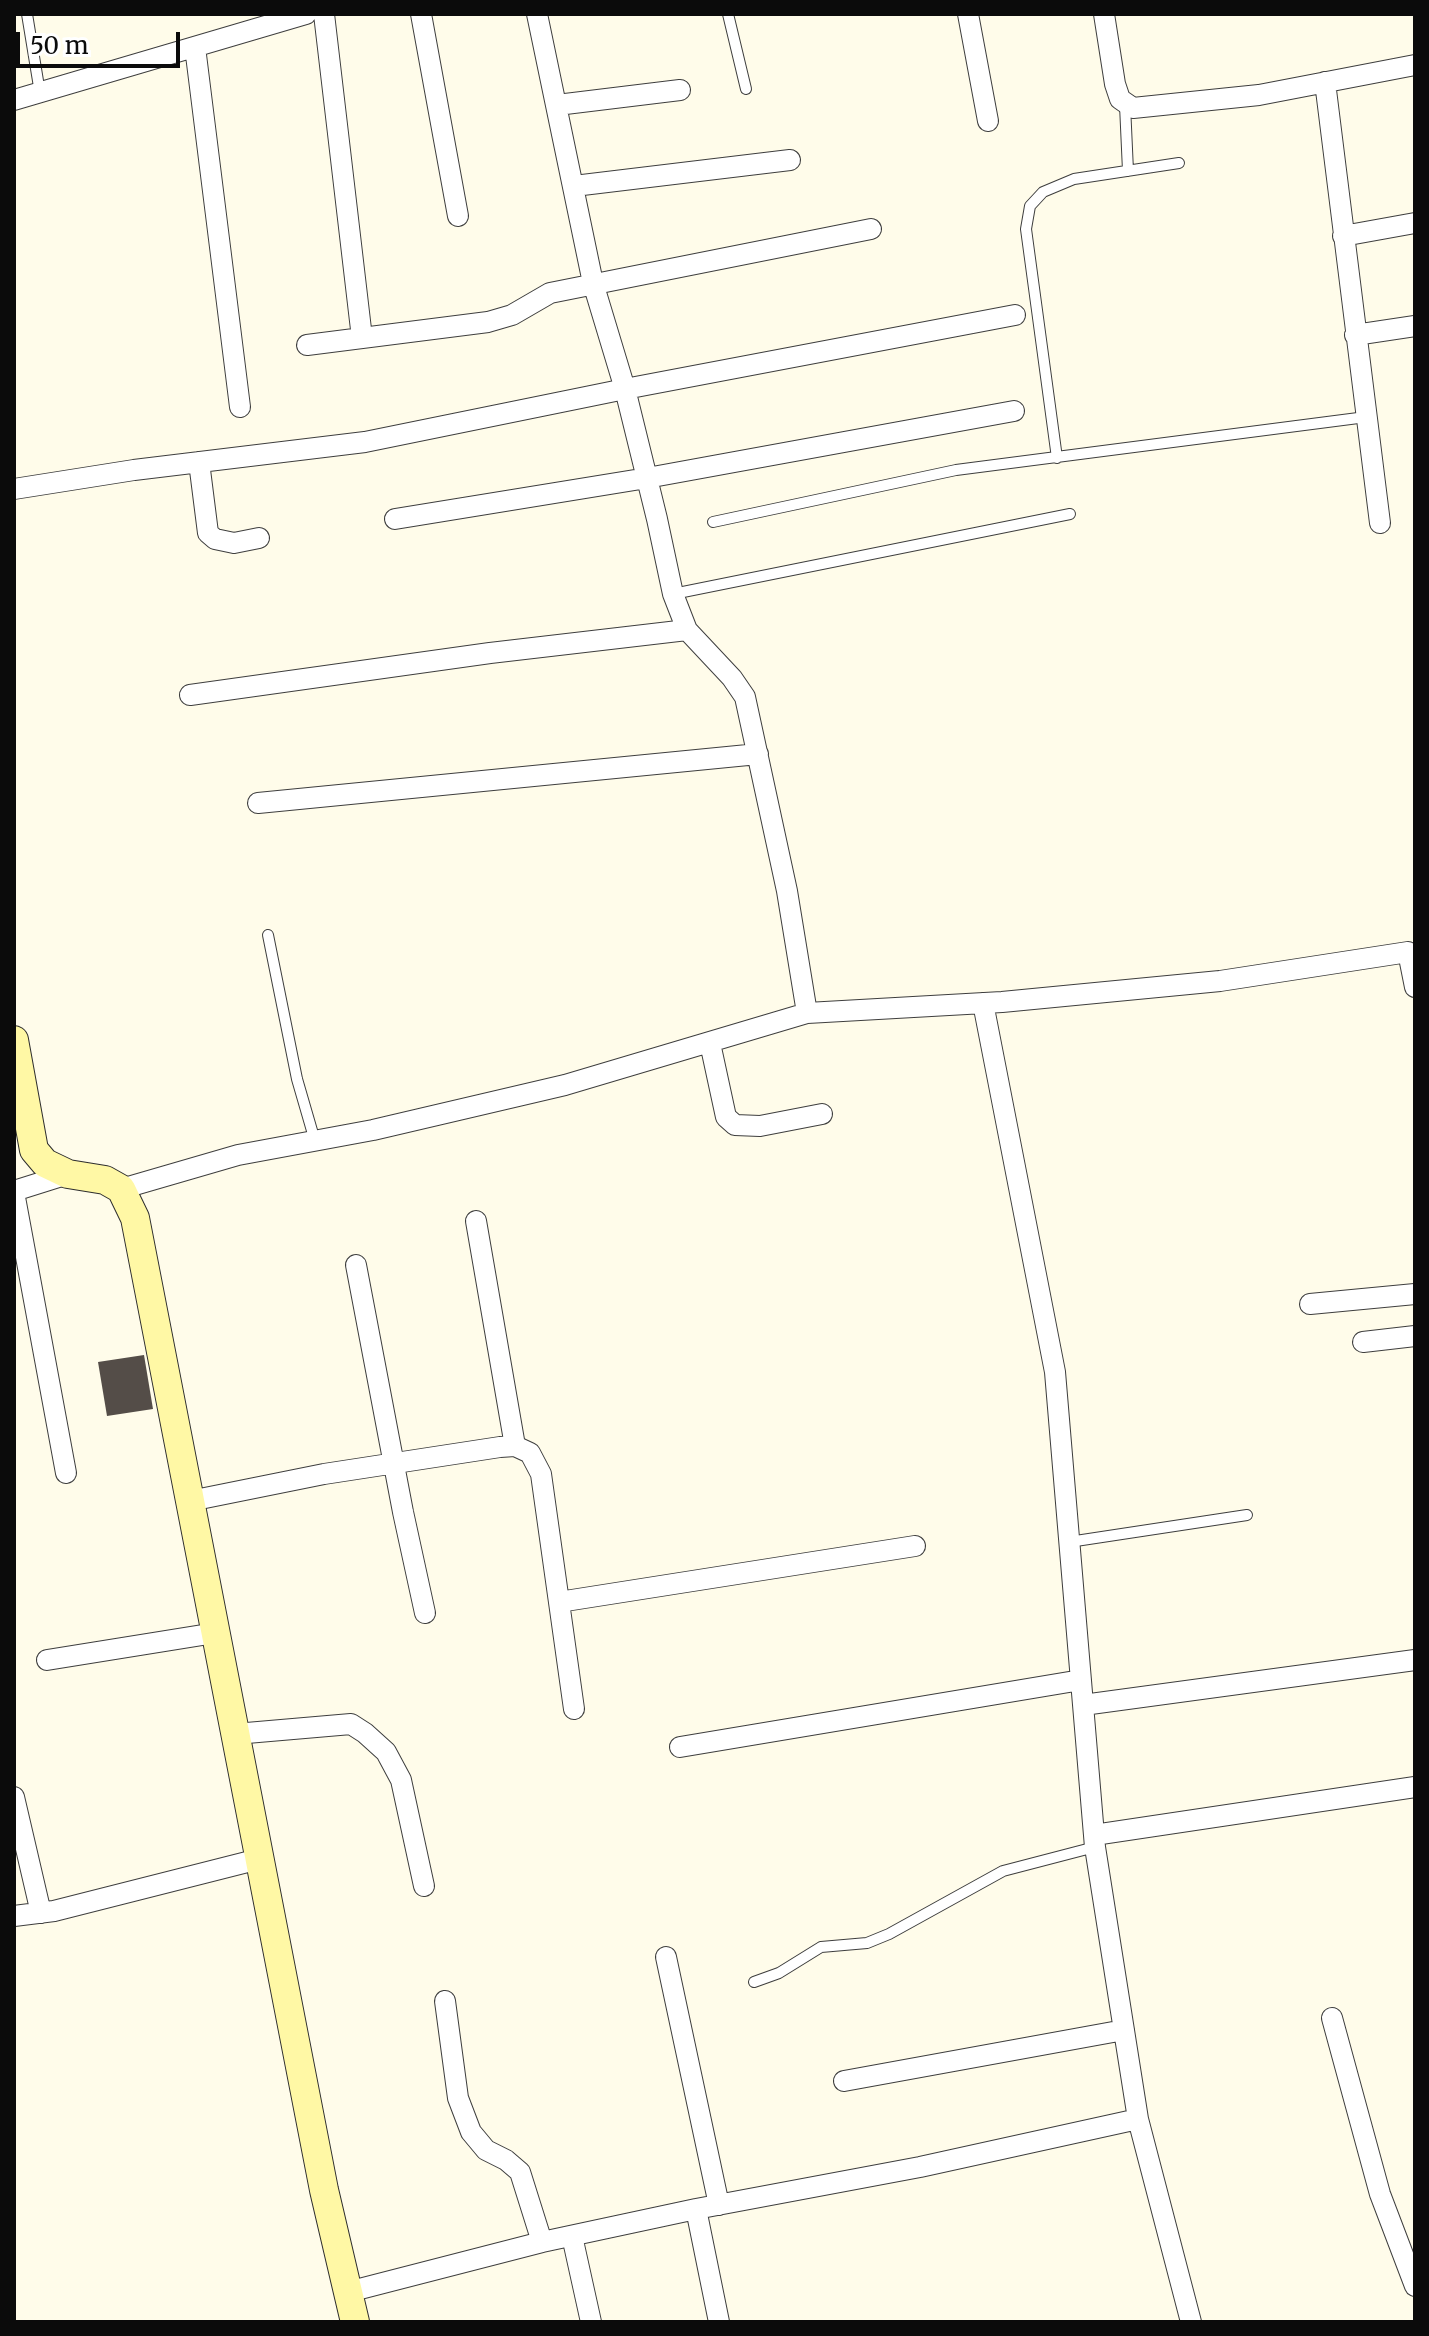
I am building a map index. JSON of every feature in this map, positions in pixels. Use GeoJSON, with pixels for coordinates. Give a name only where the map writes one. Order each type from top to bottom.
{"type":"FeatureCollection","features":[{"type":"Feature","properties":{"kind":"main road"},"geometry":{"type":"LineString","coordinates":[[14,1040],[34,1150],[45,1163],[68,1174],[105,1180],[121,1189],[135,1218],[324,2190],[355,2322]]}},
{"type":"Feature","properties":{"kind":"street"},"geometry":{"type":"LineString","coordinates":[[14,100],[306,14]]}},
{"type":"Feature","properties":{"kind":"street"},"geometry":{"type":"LineString","coordinates":[[324,14],[362,338]]}},
{"type":"Feature","properties":{"kind":"street"},"geometry":{"type":"LineString","coordinates":[[421,14],[458,216]]}},
{"type":"Feature","properties":{"kind":"street"},"geometry":{"type":"LineString","coordinates":[[537,14],[593,283],[625,389],[673,594],[687,630],[732,678],[745,697],[787,891],[807,1013]]}},
{"type":"Feature","properties":{"kind":"street"},"geometry":{"type":"LineString","coordinates":[[968,14],[988,121]]}},
{"type":"Feature","properties":{"kind":"street"},"geometry":{"type":"LineString","coordinates":[[1104,14],[1120,99],[1125,105],[1145,109],[1259,95],[1415,65]]}},
{"type":"Feature","properties":{"kind":"street"},"geometry":{"type":"LineString","coordinates":[[195,47],[240,407]]}},
{"type":"Feature","properties":{"kind":"street"},"geometry":{"type":"LineString","coordinates":[[1325,82],[1380,523]]}},
{"type":"Feature","properties":{"kind":"street"},"geometry":{"type":"LineString","coordinates":[[557,105],[680,90]]}},
{"type":"Feature","properties":{"kind":"street"},"geometry":{"type":"LineString","coordinates":[[574,186],[790,160]]}},
{"type":"Feature","properties":{"kind":"street"},"geometry":{"type":"LineString","coordinates":[[1343,236],[1415,223]]}},
{"type":"Feature","properties":{"kind":"street"},"geometry":{"type":"LineString","coordinates":[[307,345],[488,322],[512,315],[550,293],[871,229]]}},
{"type":"Feature","properties":{"kind":"street"},"geometry":{"type":"LineString","coordinates":[[14,489],[365,442],[1015,315]]}},
{"type":"Feature","properties":{"kind":"street"},"geometry":{"type":"LineString","coordinates":[[1355,335],[1415,326]]}},
{"type":"Feature","properties":{"kind":"street"},"geometry":{"type":"LineString","coordinates":[[395,519],[647,478],[1014,411]]}},
{"type":"Feature","properties":{"kind":"street"},"geometry":{"type":"LineString","coordinates":[[199,462],[208,533],[215,539],[234,543],[259,538]]}},
{"type":"Feature","properties":{"kind":"street"},"geometry":{"type":"LineString","coordinates":[[190,695],[490,653],[687,630]]}},
{"type":"Feature","properties":{"kind":"street"},"geometry":{"type":"LineString","coordinates":[[258,803],[758,754]]}},
{"type":"Feature","properties":{"kind":"street"},"geometry":{"type":"LineString","coordinates":[[121,1189],[238,1155],[373,1130],[565,1085],[807,1013],[983,1003],[1220,981],[1412,951],[1415,987]]}},
{"type":"Feature","properties":{"kind":"street"},"geometry":{"type":"LineString","coordinates":[[983,1003],[1055,1372],[1095,1841],[1138,2119],[1191,2322]]}},
{"type":"Feature","properties":{"kind":"street"},"geometry":{"type":"LineString","coordinates":[[710,1043],[726,1117],[735,1125],[760,1126],[822,1114]]}},
{"type":"Feature","properties":{"kind":"street"},"geometry":{"type":"LineString","coordinates":[[66,1473],[14,1192],[68,1174]]}},
{"type":"Feature","properties":{"kind":"street"},"geometry":{"type":"LineString","coordinates":[[476,1221],[515,1446]]}},
{"type":"Feature","properties":{"kind":"street"},"geometry":{"type":"LineString","coordinates":[[356,1265],[425,1613]]}},
{"type":"Feature","properties":{"kind":"street"},"geometry":{"type":"LineString","coordinates":[[1310,1304],[1415,1294]]}},
{"type":"Feature","properties":{"kind":"street"},"geometry":{"type":"LineString","coordinates":[[1363,1342],[1415,1336]]}},
{"type":"Feature","properties":{"kind":"street"},"geometry":{"type":"LineString","coordinates":[[190,1501],[395,1463],[515,1446],[530,1453],[541,1474],[574,1709]]}},
{"type":"Feature","properties":{"kind":"street"},"geometry":{"type":"LineString","coordinates":[[559,1602],[915,1546]]}},
{"type":"Feature","properties":{"kind":"street"},"geometry":{"type":"LineString","coordinates":[[47,1660],[215,1633]]}},
{"type":"Feature","properties":{"kind":"street"},"geometry":{"type":"LineString","coordinates":[[1083,1705],[1415,1660]]}},
{"type":"Feature","properties":{"kind":"street"},"geometry":{"type":"LineString","coordinates":[[680,1747],[1081,1680]]}},
{"type":"Feature","properties":{"kind":"street"},"geometry":{"type":"LineString","coordinates":[[235,1734],[341,1724],[351,1724],[365,1733],[386,1752],[401,1780],[424,1886]]}},
{"type":"Feature","properties":{"kind":"street"},"geometry":{"type":"LineString","coordinates":[[1095,1841],[1415,1787]]}},
{"type":"Feature","properties":{"kind":"street"},"geometry":{"type":"LineString","coordinates":[[14,1797],[41,1913]]}},
{"type":"Feature","properties":{"kind":"street"},"geometry":{"type":"LineString","coordinates":[[14,1916],[41,1913],[259,1859]]}},
{"type":"Feature","properties":{"kind":"street"},"geometry":{"type":"LineString","coordinates":[[666,1957],[719,2205]]}},
{"type":"Feature","properties":{"kind":"street"},"geometry":{"type":"LineString","coordinates":[[445,2001],[458,2098],[471,2132],[486,2150],[506,2160],[520,2172],[542,2242]]}},
{"type":"Feature","properties":{"kind":"street"},"geometry":{"type":"LineString","coordinates":[[1332,2018],[1380,2194],[1415,2286]]}},
{"type":"Feature","properties":{"kind":"street"},"geometry":{"type":"LineString","coordinates":[[844,2081],[1124,2030]]}},
{"type":"Feature","properties":{"kind":"street"},"geometry":{"type":"LineString","coordinates":[[348,2292],[542,2242],[920,2167],[1138,2119]]}},
{"type":"Feature","properties":{"kind":"street"},"geometry":{"type":"LineString","coordinates":[[696,2209],[719,2322]]}},
{"type":"Feature","properties":{"kind":"street"},"geometry":{"type":"LineString","coordinates":[[572,2236],[591,2322]]}},
{"type":"Feature","properties":{"kind":"lane"},"geometry":{"type":"LineString","coordinates":[[27,14],[40,93]]}},
{"type":"Feature","properties":{"kind":"lane"},"geometry":{"type":"LineString","coordinates":[[728,14],[746,89]]}},
{"type":"Feature","properties":{"kind":"lane"},"geometry":{"type":"LineString","coordinates":[[1125,105],[1128,171]]}},
{"type":"Feature","properties":{"kind":"lane"},"geometry":{"type":"LineString","coordinates":[[1057,458],[1026,229],[1030,206],[1043,192],[1074,179],[1179,163]]}},
{"type":"Feature","properties":{"kind":"lane"},"geometry":{"type":"LineString","coordinates":[[713,522],[956,470],[1366,417]]}},
{"type":"Feature","properties":{"kind":"lane"},"geometry":{"type":"LineString","coordinates":[[673,594],[1070,514]]}},
{"type":"Feature","properties":{"kind":"lane"},"geometry":{"type":"LineString","coordinates":[[268,935],[297,1079],[315,1141]]}},
{"type":"Feature","properties":{"kind":"lane"},"geometry":{"type":"LineString","coordinates":[[1069,1542],[1247,1515]]}},
{"type":"Feature","properties":{"kind":"lane"},"geometry":{"type":"LineString","coordinates":[[754,1982],[779,1973],[821,1947],[867,1943],[889,1934],[1003,1871],[1095,1841]]}},
{"type":"Feature","properties":{"kind":"building"},"geometry":{"type":"Polygon","coordinates":[[[144,1355],[153,1409],[107,1416],[98,1362],[144,1355]]]}}]}
